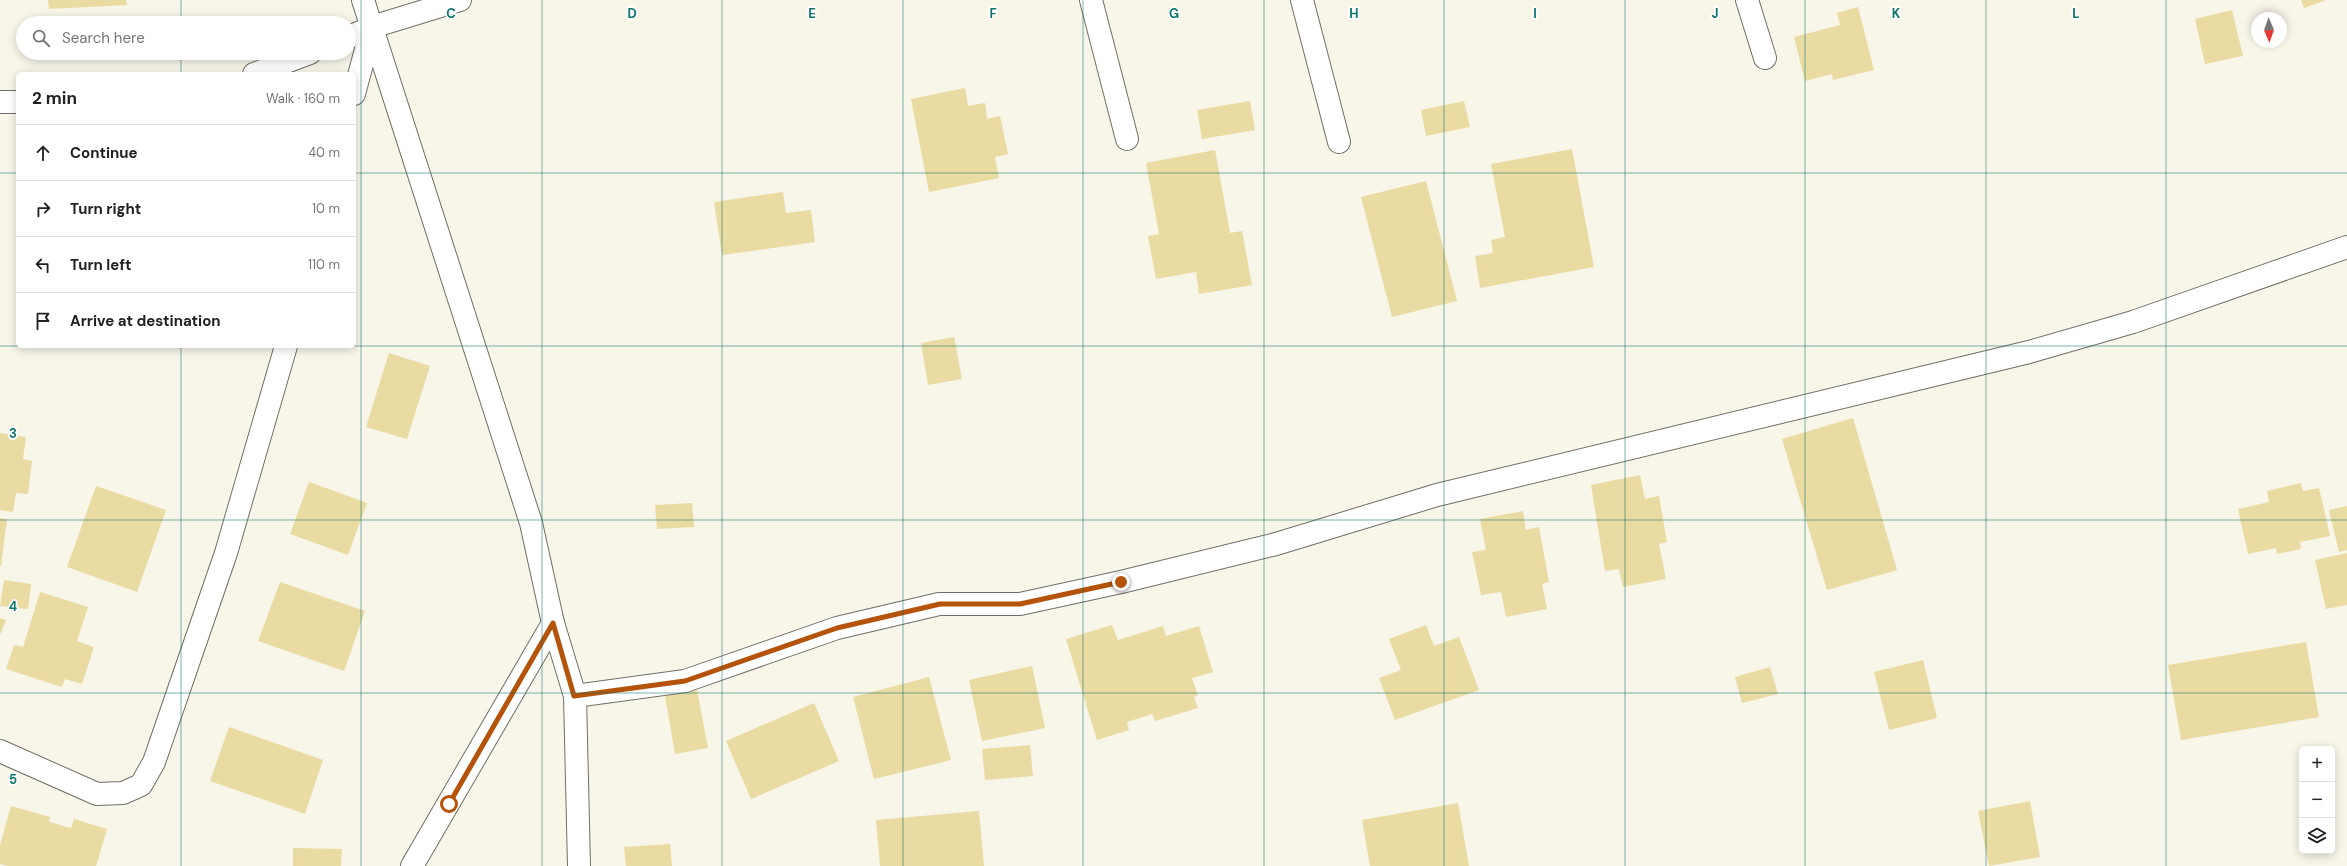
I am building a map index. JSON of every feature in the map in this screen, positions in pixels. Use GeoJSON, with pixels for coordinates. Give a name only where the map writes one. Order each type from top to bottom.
{"type":"FeatureCollection","features":[{"type":"Feature","properties":{"kind":"street"},"geometry":{"type":"LineString","coordinates":[[363,0],[531,523],[553,623],[574,696],[580,866]]}},
{"type":"Feature","properties":{"kind":"street"},"geometry":{"type":"LineString","coordinates":[[356,34],[372,27],[460,0]]}},
{"type":"Feature","properties":{"kind":"street"},"geometry":{"type":"LineString","coordinates":[[1091,0],[1126,138]]}},
{"type":"Feature","properties":{"kind":"street"},"geometry":{"type":"LineString","coordinates":[[1302,0],[1339,142]]}},
{"type":"Feature","properties":{"kind":"street"},"geometry":{"type":"LineString","coordinates":[[1747,0],[1765,58]]}},
{"type":"Feature","properties":{"kind":"street"},"geometry":{"type":"LineString","coordinates":[[356,87],[372,27]]}},
{"type":"Feature","properties":{"kind":"street"},"geometry":{"type":"LineString","coordinates":[[259,72],[291,60]]}},
{"type":"Feature","properties":{"kind":"street"},"geometry":{"type":"LineString","coordinates":[[0,102],[16,102]]}},
{"type":"Feature","properties":{"kind":"street"},"geometry":{"type":"LineString","coordinates":[[574,696],[685,681],[837,628],[940,604],[1020,604],[1121,582],[1276,544],[1436,495],[2029,352],[2133,322],[2347,247]]}},
{"type":"Feature","properties":{"kind":"street"},"geometry":{"type":"LineString","coordinates":[[0,751],[97,794],[123,793],[140,785],[154,762],[226,553],[285,348]]}},
{"type":"Feature","properties":{"kind":"street"},"geometry":{"type":"LineString","coordinates":[[412,866],[553,623]]}},
{"type":"Feature","properties":{"kind":"building"},"geometry":{"type":"Polygon","coordinates":[[[48,0],[126,0],[127,5],[49,9],[48,0]]]}},
{"type":"Feature","properties":{"kind":"building"},"geometry":{"type":"Polygon","coordinates":[[[2301,0],[2326,0],[2304,8],[2301,0]]]}},
{"type":"Feature","properties":{"kind":"building"},"geometry":{"type":"Polygon","coordinates":[[[1858,7],[1874,70],[1833,80],[1832,74],[1805,81],[1794,37],[1840,25],[1837,13],[1858,7]]]}},
{"type":"Feature","properties":{"kind":"building"},"geometry":{"type":"Polygon","coordinates":[[[2232,10],[2243,56],[2205,64],[2195,19],[2232,10]]]}},
{"type":"Feature","properties":{"kind":"building"},"geometry":{"type":"Polygon","coordinates":[[[965,88],[968,106],[985,103],[987,119],[1000,116],[1008,154],[995,157],[999,178],[929,192],[911,99],[965,88]]]}},
{"type":"Feature","properties":{"kind":"building"},"geometry":{"type":"Polygon","coordinates":[[[1250,101],[1255,130],[1202,139],[1197,110],[1250,101]]]}},
{"type":"Feature","properties":{"kind":"building"},"geometry":{"type":"Polygon","coordinates":[[[1464,101],[1470,127],[1426,136],[1421,110],[1464,101]]]}},
{"type":"Feature","properties":{"kind":"building"},"geometry":{"type":"Polygon","coordinates":[[[1572,149],[1594,267],[1480,288],[1475,256],[1493,253],[1491,240],[1505,237],[1491,164],[1572,149]]]}},
{"type":"Feature","properties":{"kind":"building"},"geometry":{"type":"Polygon","coordinates":[[[1215,150],[1230,233],[1242,231],[1252,285],[1199,294],[1196,272],[1156,279],[1148,236],[1159,234],[1146,163],[1215,150]]]}},
{"type":"Feature","properties":{"kind":"building"},"geometry":{"type":"Polygon","coordinates":[[[1426,181],[1457,301],[1392,317],[1361,197],[1426,181]]]}},
{"type":"Feature","properties":{"kind":"building"},"geometry":{"type":"Polygon","coordinates":[[[783,192],[786,213],[811,210],[815,242],[722,255],[714,202],[783,192]]]}},
{"type":"Feature","properties":{"kind":"building"},"geometry":{"type":"Polygon","coordinates":[[[954,337],[962,379],[928,385],[921,343],[954,337]]]}},
{"type":"Feature","properties":{"kind":"building"},"geometry":{"type":"Polygon","coordinates":[[[389,353],[430,366],[407,439],[366,427],[389,353]]]}},
{"type":"Feature","properties":{"kind":"building"},"geometry":{"type":"Polygon","coordinates":[[[1853,418],[1897,570],[1827,590],[1782,439],[1853,418]]]}},
{"type":"Feature","properties":{"kind":"building"},"geometry":{"type":"Polygon","coordinates":[[[0,433],[26,437],[23,459],[32,461],[28,494],[16,493],[13,512],[0,510],[0,433]]]}},
{"type":"Feature","properties":{"kind":"building"},"geometry":{"type":"Polygon","coordinates":[[[1640,475],[1645,499],[1659,496],[1667,542],[1659,544],[1666,579],[1623,587],[1619,569],[1605,571],[1591,485],[1640,475]]]}},
{"type":"Feature","properties":{"kind":"building"},"geometry":{"type":"Polygon","coordinates":[[[309,482],[367,503],[348,555],[290,534],[309,482]]]}},
{"type":"Feature","properties":{"kind":"building"},"geometry":{"type":"Polygon","coordinates":[[[2301,483],[2303,491],[2319,488],[2330,536],[2300,542],[2301,549],[2277,554],[2276,548],[2248,554],[2238,509],[2269,502],[2267,491],[2301,483]]]}},
{"type":"Feature","properties":{"kind":"building"},"geometry":{"type":"Polygon","coordinates":[[[96,486],[166,510],[137,592],[67,567],[96,486]]]}},
{"type":"Feature","properties":{"kind":"building"},"geometry":{"type":"Polygon","coordinates":[[[692,503],[694,527],[657,529],[655,505],[692,503]]]}},
{"type":"Feature","properties":{"kind":"building"},"geometry":{"type":"Polygon","coordinates":[[[2347,506],[2347,550],[2339,552],[2329,510],[2347,506]]]}},
{"type":"Feature","properties":{"kind":"building"},"geometry":{"type":"Polygon","coordinates":[[[1523,511],[1526,530],[1539,527],[1549,582],[1542,584],[1547,609],[1506,617],[1501,592],[1481,595],[1472,552],[1486,550],[1480,519],[1523,511]]]}},
{"type":"Feature","properties":{"kind":"building"},"geometry":{"type":"Polygon","coordinates":[[[0,518],[7,519],[1,566],[0,566],[0,518]]]}},
{"type":"Feature","properties":{"kind":"building"},"geometry":{"type":"Polygon","coordinates":[[[2347,553],[2347,605],[2326,609],[2315,560],[2347,553]]]}},
{"type":"Feature","properties":{"kind":"building"},"geometry":{"type":"Polygon","coordinates":[[[4,580],[31,584],[28,609],[0,606],[4,580]]]}},
{"type":"Feature","properties":{"kind":"building"},"geometry":{"type":"Polygon","coordinates":[[[280,582],[365,611],[344,671],[258,641],[280,582]]]}},
{"type":"Feature","properties":{"kind":"building"},"geometry":{"type":"Polygon","coordinates":[[[40,592],[88,607],[77,641],[94,647],[82,684],[65,679],[62,687],[6,669],[14,645],[23,647],[40,592]]]}},
{"type":"Feature","properties":{"kind":"building"},"geometry":{"type":"Polygon","coordinates":[[[0,618],[6,620],[0,635],[0,618]]]}},
{"type":"Feature","properties":{"kind":"building"},"geometry":{"type":"Polygon","coordinates":[[[1112,625],[1118,640],[1163,626],[1166,636],[1199,626],[1213,672],[1192,678],[1198,695],[1194,697],[1198,708],[1155,721],[1152,714],[1127,722],[1129,730],[1097,740],[1066,639],[1112,625]]]}},
{"type":"Feature","properties":{"kind":"building"},"geometry":{"type":"Polygon","coordinates":[[[1426,625],[1434,646],[1459,637],[1479,690],[1395,720],[1379,678],[1401,670],[1389,639],[1426,625]]]}},
{"type":"Feature","properties":{"kind":"building"},"geometry":{"type":"Polygon","coordinates":[[[2306,642],[2319,717],[2181,740],[2168,665],[2306,642]]]}},
{"type":"Feature","properties":{"kind":"building"},"geometry":{"type":"Polygon","coordinates":[[[1923,660],[1937,718],[1889,730],[1874,672],[1923,660]]]}},
{"type":"Feature","properties":{"kind":"building"},"geometry":{"type":"Polygon","coordinates":[[[1032,666],[1045,728],[982,741],[969,680],[1032,666]]]}},
{"type":"Feature","properties":{"kind":"building"},"geometry":{"type":"Polygon","coordinates":[[[1770,667],[1778,694],[1742,703],[1735,677],[1770,667]]]}},
{"type":"Feature","properties":{"kind":"building"},"geometry":{"type":"Polygon","coordinates":[[[929,677],[951,760],[874,779],[853,697],[929,677]]]}},
{"type":"Feature","properties":{"kind":"building"},"geometry":{"type":"Polygon","coordinates":[[[697,690],[708,748],[675,754],[665,696],[697,690]]]}},
{"type":"Feature","properties":{"kind":"building"},"geometry":{"type":"Polygon","coordinates":[[[814,703],[839,761],[751,799],[726,741],[814,703]]]}},
{"type":"Feature","properties":{"kind":"building"},"geometry":{"type":"Polygon","coordinates":[[[229,727],[323,760],[305,814],[210,781],[229,727]]]}},
{"type":"Feature","properties":{"kind":"building"},"geometry":{"type":"Polygon","coordinates":[[[1030,745],[1033,776],[985,780],[982,749],[1030,745]]]}},
{"type":"Feature","properties":{"kind":"building"},"geometry":{"type":"Polygon","coordinates":[[[2030,801],[2040,857],[1989,866],[1978,811],[2030,801]]]}},
{"type":"Feature","properties":{"kind":"building"},"geometry":{"type":"Polygon","coordinates":[[[1458,803],[1469,866],[1370,866],[1362,820],[1458,803]]]}},
{"type":"Feature","properties":{"kind":"building"},"geometry":{"type":"Polygon","coordinates":[[[11,806],[50,817],[49,822],[71,828],[74,819],[107,829],[96,866],[8,866],[0,864],[0,845],[11,806]]]}},
{"type":"Feature","properties":{"kind":"building"},"geometry":{"type":"Polygon","coordinates":[[[979,811],[984,866],[880,866],[876,820],[979,811]]]}},
{"type":"Feature","properties":{"kind":"building"},"geometry":{"type":"Polygon","coordinates":[[[670,844],[672,866],[626,866],[624,847],[670,844]]]}},
{"type":"Feature","properties":{"kind":"building"},"geometry":{"type":"Polygon","coordinates":[[[293,848],[342,849],[341,866],[293,866],[293,848]]]}},
{"type":"Feature","properties":{"kind":"route"},"geometry":{"type":"LineString","coordinates":[[449,804],[553,623],[567,665],[574,696],[685,681],[837,628],[940,604],[1020,604],[1121,582]]}}]}
